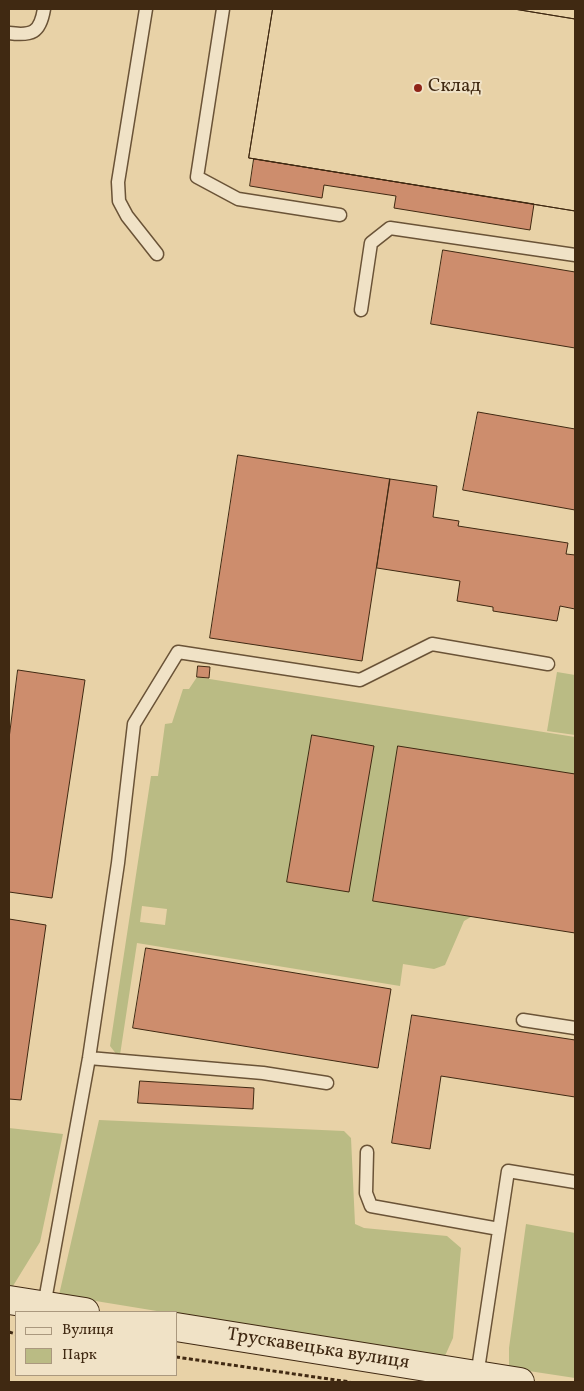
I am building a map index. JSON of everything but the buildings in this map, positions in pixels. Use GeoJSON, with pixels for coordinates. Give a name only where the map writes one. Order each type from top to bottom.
{"type":"FeatureCollection","features":[{"type":"Feature","properties":{"kind":"street"},"geometry":{"type":"LineString","coordinates":[[9,1300],[78,1311]]}},
{"type":"Feature","properties":{"kind":"street","name":"Трускавецька вулиця"},"geometry":{"type":"LineString","coordinates":[[178,1327],[520,1382]]}},
{"type":"Feature","properties":{"kind":"lane"},"geometry":{"type":"LineString","coordinates":[[9,33],[26,34],[35,31],[41,24],[44,9]]}},
{"type":"Feature","properties":{"kind":"lane"},"geometry":{"type":"LineString","coordinates":[[146,9],[118,182],[119,201],[127,216],[157,254]]}},
{"type":"Feature","properties":{"kind":"lane"},"geometry":{"type":"LineString","coordinates":[[222,9],[197,177],[238,198],[340,215]]}},
{"type":"Feature","properties":{"kind":"lane"},"geometry":{"type":"LineString","coordinates":[[361,310],[371,243],[390,228],[575,255]]}},
{"type":"Feature","properties":{"kind":"lane"},"geometry":{"type":"LineString","coordinates":[[44,1306],[89,1058],[118,863],[134,724],[178,652],[360,680],[432,644],[548,664]]}},
{"type":"Feature","properties":{"kind":"lane"},"geometry":{"type":"LineString","coordinates":[[523,1020],[575,1028]]}},
{"type":"Feature","properties":{"kind":"lane"},"geometry":{"type":"LineString","coordinates":[[89,1058],[263,1073],[327,1083]]}},
{"type":"Feature","properties":{"kind":"lane"},"geometry":{"type":"LineString","coordinates":[[367,1152],[366,1193],[371,1206],[499,1229]]}},
{"type":"Feature","properties":{"kind":"lane"},"geometry":{"type":"LineString","coordinates":[[477,1376],[508,1171],[575,1182]]}},
{"type":"Feature","properties":{"kind":"path"},"geometry":{"type":"LineString","coordinates":[[178,1357],[350,1382]]}},
{"type":"Feature","properties":{"kind":"green space"},"geometry":{"type":"Polygon","coordinates":[[[557,672],[575,675],[575,735],[547,731],[557,672]]]}},
{"type":"Feature","properties":{"kind":"green space"},"geometry":{"type":"Polygon","coordinates":[[[197,677],[575,737],[575,777],[504,766],[476,914],[464,921],[445,965],[434,969],[403,964],[400,986],[137,943],[120,1055],[117,1055],[110,1046],[151,776],[158,776],[165,724],[172,723],[183,689],[189,689],[197,677]],[[142,906],[140,922],[165,925],[167,909],[142,906]]]}},
{"type":"Feature","properties":{"kind":"green space"},"geometry":{"type":"Polygon","coordinates":[[[99,1120],[344,1131],[351,1138],[355,1224],[364,1228],[447,1236],[461,1248],[453,1338],[444,1358],[178,1314],[178,1311],[157,1311],[59,1295],[99,1120]]]}},
{"type":"Feature","properties":{"kind":"green space"},"geometry":{"type":"Polygon","coordinates":[[[9,1128],[63,1134],[40,1242],[13,1286],[9,1285],[9,1128]]]}},
{"type":"Feature","properties":{"kind":"green space"},"geometry":{"type":"Polygon","coordinates":[[[526,1224],[575,1233],[575,1378],[509,1368],[509,1348],[526,1224]]]}},
{"type":"Feature","properties":{"kind":"place","name":"Склад"},"geometry":{"type":"Point","coordinates":[418,88]}}]}
